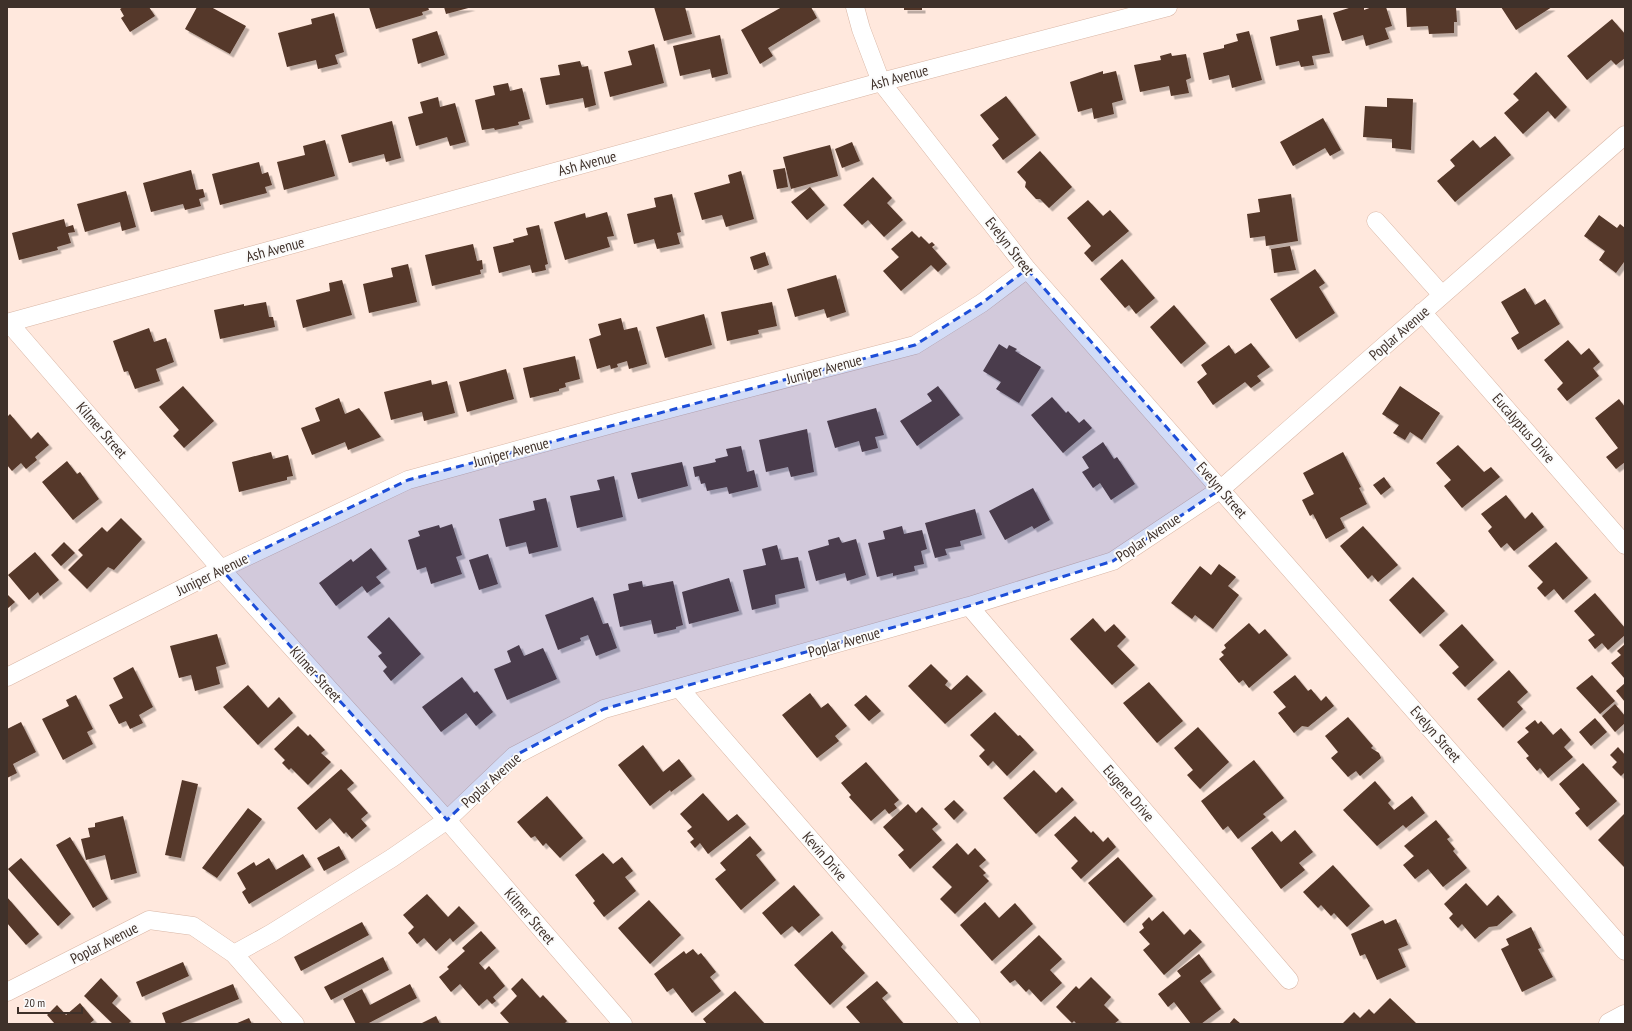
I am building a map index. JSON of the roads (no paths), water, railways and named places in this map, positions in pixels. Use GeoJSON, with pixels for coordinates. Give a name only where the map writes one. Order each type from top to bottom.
{"type":"FeatureCollection","features":[{"type":"Feature","properties":{"kind":"main road"},"geometry":{"type":"LineString","coordinates":[[1610,1024],[1625,1016]]}},
{"type":"Feature","properties":{"kind":"street","name":"Evelyn Street"},"geometry":{"type":"LineString","coordinates":[[855,7],[861,29],[881,82],[1027,269],[1625,951]]}},
{"type":"Feature","properties":{"kind":"street","name":"Ash Avenue"},"geometry":{"type":"LineString","coordinates":[[8,323],[881,82],[1168,7]]}},
{"type":"Feature","properties":{"kind":"street","name":"Poplar Avenue"},"geometry":{"type":"LineString","coordinates":[[7,992],[149,920],[193,926],[234,954],[272,933],[392,858],[447,820],[514,756],[604,709],[680,689],[969,606],[1113,561],[1221,489],[1422,312],[1624,138]]}},
{"type":"Feature","properties":{"kind":"street"},"geometry":{"type":"LineString","coordinates":[[1376,221],[1442,295]]}},
{"type":"Feature","properties":{"kind":"street","name":"Juniper Avenue"},"geometry":{"type":"LineString","coordinates":[[7,677],[221,569],[408,480],[623,421],[915,345],[982,303],[1027,269]]}},
{"type":"Feature","properties":{"kind":"street","name":"Eucalyptus Drive"},"geometry":{"type":"LineString","coordinates":[[1422,312],[1625,545]]}},
{"type":"Feature","properties":{"kind":"street","name":"Kilmer Street"},"geometry":{"type":"LineString","coordinates":[[8,323],[221,569],[447,820],[623,1024]]}},
{"type":"Feature","properties":{"kind":"street","name":"Eugene Drive"},"geometry":{"type":"LineString","coordinates":[[969,606],[1289,980]]}},
{"type":"Feature","properties":{"kind":"street","name":"Kevin Drive"},"geometry":{"type":"LineString","coordinates":[[680,689],[971,1024]]}},
{"type":"Feature","properties":{"kind":"street"},"geometry":{"type":"LineString","coordinates":[[234,954],[295,1024]]}}]}
